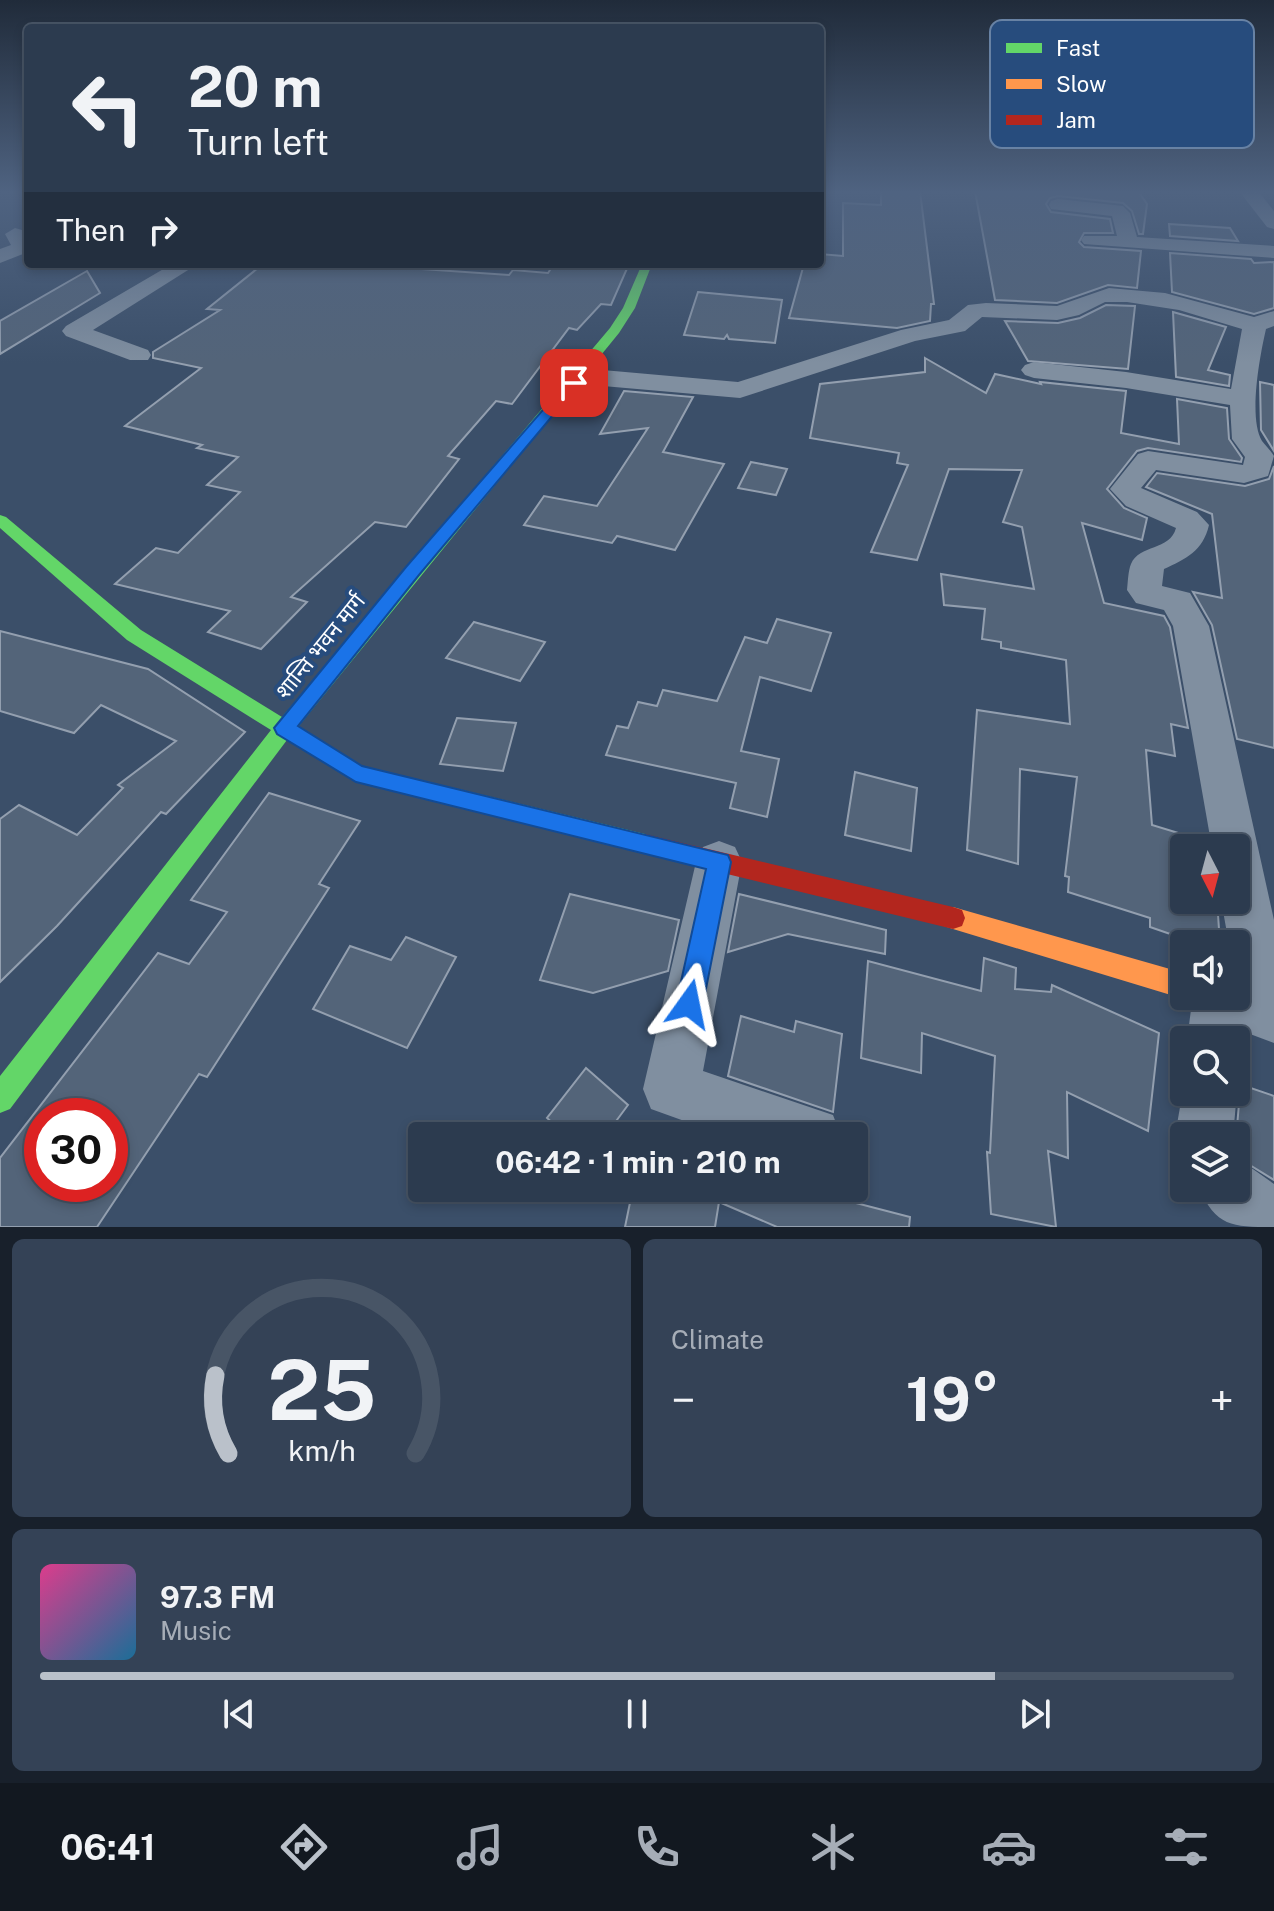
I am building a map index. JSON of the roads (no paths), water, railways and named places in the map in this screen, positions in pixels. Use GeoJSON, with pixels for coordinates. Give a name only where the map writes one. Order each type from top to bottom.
{"type":"FeatureCollection","features":[{"type":"Feature","properties":{"kind":"main road","name":"शान्ति भवन मार्ग"},"geometry":{"type":"LineString","coordinates":[[0,1099],[285,728],[413,571],[580,376],[629,308],[645,268]]}},
{"type":"Feature","properties":{"kind":"main road"},"geometry":{"type":"LineString","coordinates":[[0,520],[134,635],[356,773],[920,908],[1170,982]]}},
{"type":"Feature","properties":{"kind":"street"},"geometry":{"type":"LineString","coordinates":[[0,257],[19,248]]}},
{"type":"Feature","properties":{"kind":"street"},"geometry":{"type":"LineString","coordinates":[[1219,248],[1274,252]]}},
{"type":"Feature","properties":{"kind":"street"},"geometry":{"type":"LineString","coordinates":[[139,355],[74,331],[180,268]]}},
{"type":"Feature","properties":{"kind":"street"},"geometry":{"type":"LineString","coordinates":[[580,376],[740,390],[910,335],[957,326],[976,310],[1053,314],[1067,312],[1090,298],[1107,295],[1182,305],[1264,334],[1246,438],[1260,457],[1257,470],[1244,474],[1148,460],[1125,489],[1130,495],[1170,510],[1193,525],[1193,531],[1174,556],[1148,564],[1144,590],[1148,595],[1177,601],[1191,626],[1233,834]]}},
{"type":"Feature","properties":{"kind":"street"},"geometry":{"type":"LineString","coordinates":[[1034,370],[1126,380],[1254,383]]}},
{"type":"Feature","properties":{"kind":"street"},"geometry":{"type":"LineString","coordinates":[[719,862],[671,1089],[770,1122]]}},
{"type":"Feature","properties":{"kind":"street"},"geometry":{"type":"LineString","coordinates":[[1250,914],[1271,1015]]}},
{"type":"Feature","properties":{"kind":"street"},"geometry":{"type":"LineString","coordinates":[[1250,1008],[1271,1015]]}},
{"type":"Feature","properties":{"kind":"street"},"geometry":{"type":"LineString","coordinates":[[1247,1202],[1274,1223]]}}]}
